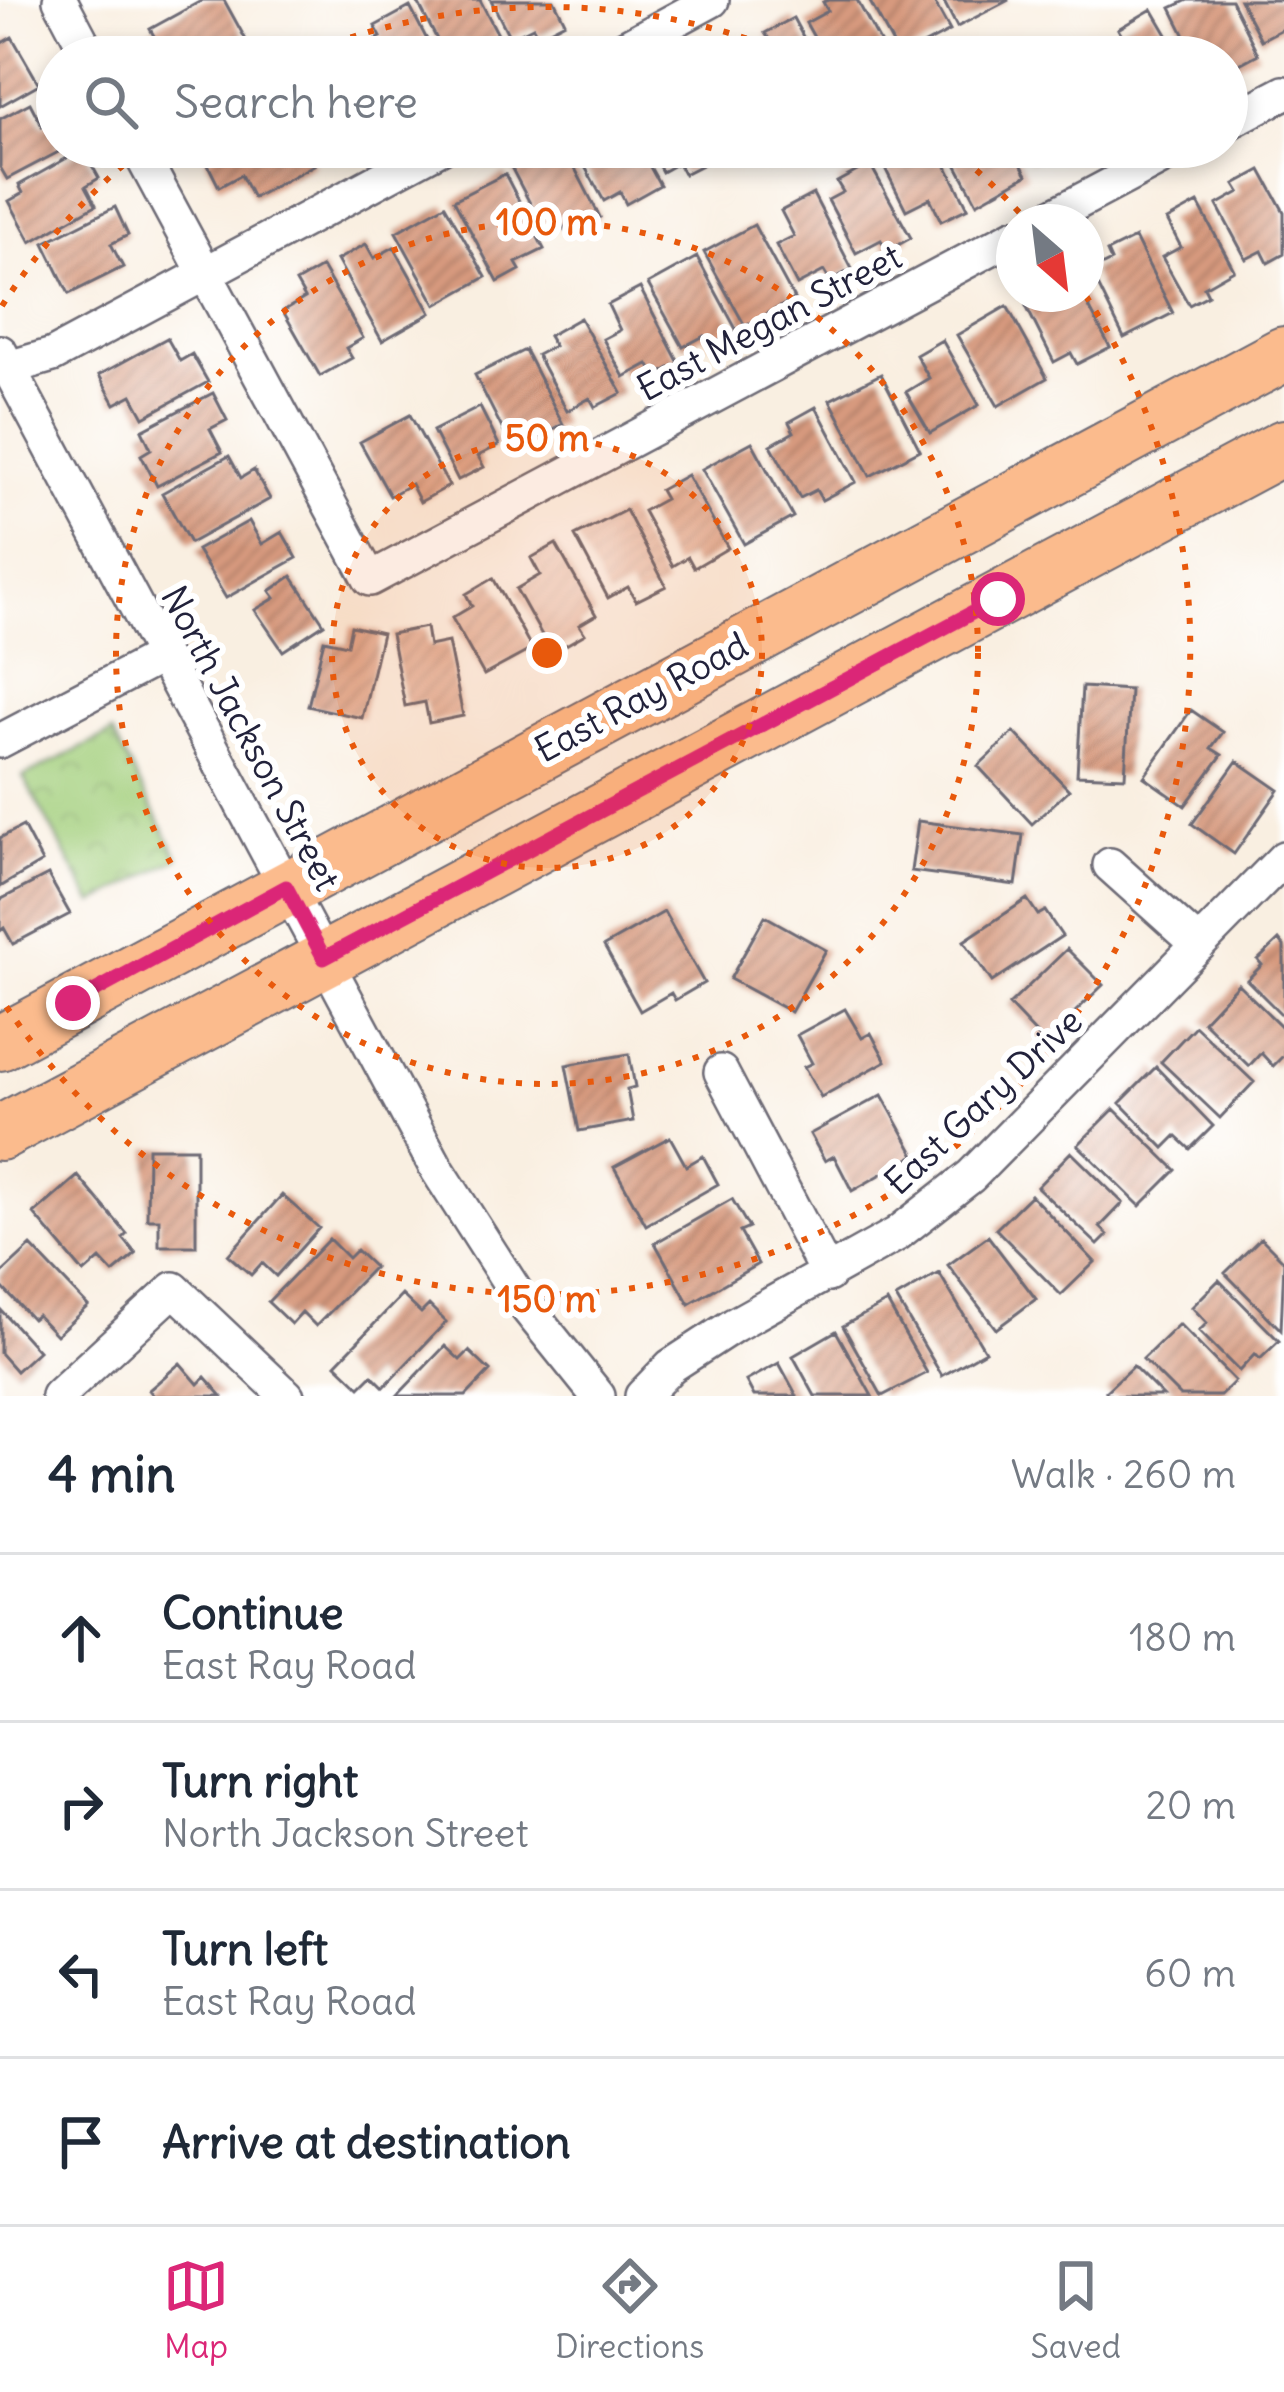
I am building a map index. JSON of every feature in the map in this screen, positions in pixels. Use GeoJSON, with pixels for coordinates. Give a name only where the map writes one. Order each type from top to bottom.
{"type":"FeatureCollection","features":[{"type":"Feature","properties":{"kind":"main road","name":"East Ray Road"},"geometry":{"type":"LineString","coordinates":[[0,1043],[1284,354]]}},
{"type":"Feature","properties":{"kind":"main road"},"geometry":{"type":"LineString","coordinates":[[0,1133],[1284,447]]}},
{"type":"Feature","properties":{"kind":"street"},"geometry":{"type":"LineString","coordinates":[[60,0],[79,36]]}},
{"type":"Feature","properties":{"kind":"street"},"geometry":{"type":"LineString","coordinates":[[646,36],[712,0]]}},
{"type":"Feature","properties":{"kind":"street"},"geometry":{"type":"LineString","coordinates":[[1248,112],[1284,93]]}},
{"type":"Feature","properties":{"kind":"street"},"geometry":{"type":"LineString","coordinates":[[148,168],[205,276]]}},
{"type":"Feature","properties":{"kind":"street"},"geometry":{"type":"LineString","coordinates":[[4,360],[52,356],[403,168]]}},
{"type":"Feature","properties":{"kind":"street"},"geometry":{"type":"LineString","coordinates":[[1075,204],[1143,168]]}},
{"type":"Feature","properties":{"kind":"street","name":"East Megan Street"},"geometry":{"type":"LineString","coordinates":[[205,276],[370,579],[996,246]]}},
{"type":"Feature","properties":{"kind":"street","name":"North Jackson Street"},"geometry":{"type":"LineString","coordinates":[[4,360],[437,1168],[520,1298],[598,1396]]}},
{"type":"Feature","properties":{"kind":"street"},"geometry":{"type":"LineString","coordinates":[[0,741],[162,656]]}},
{"type":"Feature","properties":{"kind":"street","name":"East Gary Drive"},"geometry":{"type":"LineString","coordinates":[[642,1396],[671,1366],[734,1325],[897,1234],[971,1176],[1284,858]]}},
{"type":"Feature","properties":{"kind":"street"},"geometry":{"type":"LineString","coordinates":[[1110,865],[1199,946]]}},
{"type":"Feature","properties":{"kind":"street"},"geometry":{"type":"LineString","coordinates":[[721,1072],[828,1275]]}},
{"type":"Feature","properties":{"kind":"street"},"geometry":{"type":"LineString","coordinates":[[58,1396],[173,1289],[287,1396]]}},
{"type":"Feature","properties":{"kind":"green space"},"geometry":{"type":"Polygon","coordinates":[[[112,733],[179,858],[93,904],[23,777],[112,733]]]}},
{"type":"Feature","properties":{"kind":"building"},"geometry":{"type":"Polygon","coordinates":[[[203,0],[224,0],[244,36],[154,36],[150,29],[203,0]]]}},
{"type":"Feature","properties":{"kind":"building"},"geometry":{"type":"Polygon","coordinates":[[[480,0],[499,36],[435,36],[418,3],[480,0]]]}},
{"type":"Feature","properties":{"kind":"building"},"geometry":{"type":"Polygon","coordinates":[[[491,0],[554,0],[565,22],[538,36],[533,27],[509,36],[491,0]]]}},
{"type":"Feature","properties":{"kind":"building"},"geometry":{"type":"Polygon","coordinates":[[[857,0],[877,36],[813,36],[806,23],[828,11],[823,2],[857,0]]]}},
{"type":"Feature","properties":{"kind":"building"},"geometry":{"type":"Polygon","coordinates":[[[869,0],[933,0],[950,31],[940,36],[889,36],[869,0]]]}},
{"type":"Feature","properties":{"kind":"building"},"geometry":{"type":"Polygon","coordinates":[[[943,0],[1009,0],[957,27],[943,0]]]}},
{"type":"Feature","properties":{"kind":"building"},"geometry":{"type":"Polygon","coordinates":[[[1188,0],[1231,0],[1258,54],[1248,59],[1248,36],[1185,36],[1171,8],[1188,0]]]}},
{"type":"Feature","properties":{"kind":"building"},"geometry":{"type":"Polygon","coordinates":[[[1240,0],[1284,0],[1284,28],[1261,40],[1240,0]]]}},
{"type":"Feature","properties":{"kind":"building"},"geometry":{"type":"Polygon","coordinates":[[[410,7],[425,36],[380,36],[375,26],[410,7]]]}},
{"type":"Feature","properties":{"kind":"building"},"geometry":{"type":"Polygon","coordinates":[[[1152,9],[1168,36],[1122,36],[1118,29],[1152,9]]]}},
{"type":"Feature","properties":{"kind":"building"},"geometry":{"type":"Polygon","coordinates":[[[793,18],[803,36],[767,36],[765,33],[793,18]]]}},
{"type":"Feature","properties":{"kind":"building"},"geometry":{"type":"Polygon","coordinates":[[[12,37],[36,86],[0,106],[0,44],[12,37]]]}},
{"type":"Feature","properties":{"kind":"building"},"geometry":{"type":"Polygon","coordinates":[[[30,103],[36,114],[36,164],[7,179],[0,167],[0,119],[30,103]]]}},
{"type":"Feature","properties":{"kind":"building"},"geometry":{"type":"Polygon","coordinates":[[[49,168],[93,168],[99,178],[86,186],[96,205],[31,242],[9,201],[23,193],[19,185],[49,168]]]}},
{"type":"Feature","properties":{"kind":"building"},"geometry":{"type":"Polygon","coordinates":[[[210,168],[308,168],[253,198],[241,175],[219,187],[210,168]]]}},
{"type":"Feature","properties":{"kind":"building"},"geometry":{"type":"Polygon","coordinates":[[[575,168],[600,217],[567,234],[562,224],[545,232],[512,169],[575,168]]]}},
{"type":"Feature","properties":{"kind":"building"},"geometry":{"type":"Polygon","coordinates":[[[586,168],[651,168],[660,185],[626,204],[620,192],[604,201],[586,168]]]}},
{"type":"Feature","properties":{"kind":"building"},"geometry":{"type":"Polygon","coordinates":[[[872,168],[911,238],[887,251],[881,240],[856,253],[828,200],[843,192],[837,182],[872,168]]]}},
{"type":"Feature","properties":{"kind":"building"},"geometry":{"type":"Polygon","coordinates":[[[885,168],[948,168],[968,208],[941,221],[930,198],[906,210],[885,168]]]}},
{"type":"Feature","properties":{"kind":"building"},"geometry":{"type":"Polygon","coordinates":[[[958,168],[1023,168],[1027,175],[977,203],[958,168]]]}},
{"type":"Feature","properties":{"kind":"building"},"geometry":{"type":"Polygon","coordinates":[[[1261,170],[1284,212],[1284,254],[1268,263],[1262,251],[1246,259],[1217,205],[1240,192],[1235,184],[1261,170]]]}},
{"type":"Feature","properties":{"kind":"building"},"geometry":{"type":"Polygon","coordinates":[[[505,174],[544,249],[516,263],[520,270],[498,282],[454,200],[505,174]]]}},
{"type":"Feature","properties":{"kind":"building"},"geometry":{"type":"Polygon","coordinates":[[[813,194],[852,269],[830,281],[824,271],[797,285],[776,245],[794,236],[781,211],[813,194]]]}},
{"type":"Feature","properties":{"kind":"building"},"geometry":{"type":"Polygon","coordinates":[[[1198,203],[1234,270],[1204,287],[1208,295],[1189,305],[1162,257],[1181,247],[1167,220],[1198,203]]]}},
{"type":"Feature","properties":{"kind":"building"},"geometry":{"type":"Polygon","coordinates":[[[445,205],[486,277],[436,305],[396,232],[445,205]]]}},
{"type":"Feature","properties":{"kind":"building"},"geometry":{"type":"Polygon","coordinates":[[[115,207],[128,235],[111,244],[123,267],[69,294],[44,243],[115,207]]]}},
{"type":"Feature","properties":{"kind":"building"},"geometry":{"type":"Polygon","coordinates":[[[754,225],[794,299],[745,326],[704,252],[754,225]]]}},
{"type":"Feature","properties":{"kind":"building"},"geometry":{"type":"Polygon","coordinates":[[[1135,238],[1173,313],[1124,338],[1104,297],[1104,264],[1111,261],[1107,252],[1135,238]]]}},
{"type":"Feature","properties":{"kind":"building"},"geometry":{"type":"Polygon","coordinates":[[[366,244],[374,258],[394,247],[431,313],[382,341],[337,260],[366,244]]]}},
{"type":"Feature","properties":{"kind":"building"},"geometry":{"type":"Polygon","coordinates":[[[697,257],[737,331],[710,346],[704,336],[683,347],[648,284],[697,257]]]}},
{"type":"Feature","properties":{"kind":"building"},"geometry":{"type":"Polygon","coordinates":[[[322,267],[363,338],[346,348],[352,358],[320,376],[283,311],[305,298],[296,282],[322,267]]]}},
{"type":"Feature","properties":{"kind":"building"},"geometry":{"type":"Polygon","coordinates":[[[640,288],[679,363],[655,376],[648,364],[624,377],[603,339],[620,330],[608,305],[640,288]]]}},
{"type":"Feature","properties":{"kind":"building"},"geometry":{"type":"Polygon","coordinates":[[[997,312],[1010,312],[1047,378],[998,406],[957,335],[997,312]]]}},
{"type":"Feature","properties":{"kind":"building"},"geometry":{"type":"Polygon","coordinates":[[[1029,312],[1092,312],[1110,347],[1077,364],[1071,353],[1054,362],[1029,312]]]}},
{"type":"Feature","properties":{"kind":"building"},"geometry":{"type":"Polygon","coordinates":[[[580,318],[622,393],[595,407],[590,398],[567,411],[537,355],[554,346],[548,336],[580,318]]]}},
{"type":"Feature","properties":{"kind":"building"},"geometry":{"type":"Polygon","coordinates":[[[167,338],[180,361],[192,354],[208,382],[144,417],[132,395],[115,404],[99,375],[167,338]]]}},
{"type":"Feature","properties":{"kind":"building"},"geometry":{"type":"Polygon","coordinates":[[[942,340],[979,405],[930,433],[906,392],[929,378],[916,355],[942,340]]]}},
{"type":"Feature","properties":{"kind":"building"},"geometry":{"type":"Polygon","coordinates":[[[525,350],[563,424],[513,450],[475,375],[525,350]]]}},
{"type":"Feature","properties":{"kind":"building"},"geometry":{"type":"Polygon","coordinates":[[[881,374],[920,450],[870,476],[830,400],[881,374]]]}},
{"type":"Feature","properties":{"kind":"building"},"geometry":{"type":"Polygon","coordinates":[[[213,393],[227,420],[210,429],[222,452],[157,486],[141,455],[151,449],[142,430],[213,393]]]}},
{"type":"Feature","properties":{"kind":"building"},"geometry":{"type":"Polygon","coordinates":[[[480,407],[499,445],[478,456],[484,467],[458,480],[433,431],[480,407]]]}},
{"type":"Feature","properties":{"kind":"building"},"geometry":{"type":"Polygon","coordinates":[[[816,407],[856,482],[822,500],[816,490],[800,498],[771,445],[794,432],[789,422],[816,407]]]}},
{"type":"Feature","properties":{"kind":"building"},"geometry":{"type":"Polygon","coordinates":[[[410,415],[449,486],[420,502],[411,484],[390,496],[360,442],[410,415]]]}},
{"type":"Feature","properties":{"kind":"building"},"geometry":{"type":"Polygon","coordinates":[[[752,442],[793,517],[744,544],[702,469],[752,442]]]}},
{"type":"Feature","properties":{"kind":"building"},"geometry":{"type":"Polygon","coordinates":[[[229,456],[241,478],[254,470],[270,499],[190,543],[162,493],[229,456]]]}},
{"type":"Feature","properties":{"kind":"building"},"geometry":{"type":"Polygon","coordinates":[[[687,475],[728,548],[694,568],[688,557],[673,566],[643,511],[665,499],[660,490],[687,475]]]}},
{"type":"Feature","properties":{"kind":"building"},"geometry":{"type":"Polygon","coordinates":[[[626,510],[666,586],[636,601],[628,587],[608,598],[575,536],[626,510]]]}},
{"type":"Feature","properties":{"kind":"building"},"geometry":{"type":"Polygon","coordinates":[[[249,521],[262,544],[282,532],[297,558],[226,598],[197,550],[249,521]]]}},
{"type":"Feature","properties":{"kind":"building"},"geometry":{"type":"Polygon","coordinates":[[[556,544],[596,615],[579,625],[585,634],[552,653],[516,589],[540,575],[531,558],[556,544]]]}},
{"type":"Feature","properties":{"kind":"building"},"geometry":{"type":"Polygon","coordinates":[[[292,576],[324,624],[283,651],[255,610],[275,598],[270,591],[292,576]]]}},
{"type":"Feature","properties":{"kind":"building"},"geometry":{"type":"Polygon","coordinates":[[[493,578],[532,649],[484,675],[452,618],[472,606],[466,594],[493,578]]]}},
{"type":"Feature","properties":{"kind":"building"},"geometry":{"type":"Polygon","coordinates":[[[351,626],[382,633],[362,718],[308,706],[324,640],[347,645],[351,626]]]}},
{"type":"Feature","properties":{"kind":"building"},"geometry":{"type":"Polygon","coordinates":[[[426,627],[429,646],[448,642],[463,716],[429,723],[425,702],[405,706],[391,634],[426,627]]]}},
{"type":"Feature","properties":{"kind":"building"},"geometry":{"type":"Polygon","coordinates":[[[1082,687],[1130,690],[1125,777],[1077,775],[1082,687]]]}},
{"type":"Feature","properties":{"kind":"building"},"geometry":{"type":"Polygon","coordinates":[[[1191,710],[1223,732],[1211,748],[1222,755],[1185,806],[1144,777],[1191,710]]]}},
{"type":"Feature","properties":{"kind":"building"},"geometry":{"type":"Polygon","coordinates":[[[1014,732],[1069,790],[1032,824],[978,766],[1014,732]]]}},
{"type":"Feature","properties":{"kind":"building"},"geometry":{"type":"Polygon","coordinates":[[[1237,761],[1279,790],[1234,854],[1192,824],[1237,761]]]}},
{"type":"Feature","properties":{"kind":"building"},"geometry":{"type":"Polygon","coordinates":[[[918,821],[1023,835],[1016,885],[911,871],[918,821]]]}},
{"type":"Feature","properties":{"kind":"building"},"geometry":{"type":"Polygon","coordinates":[[[23,826],[42,862],[0,887],[0,838],[23,826]]]}},
{"type":"Feature","properties":{"kind":"building"},"geometry":{"type":"Polygon","coordinates":[[[48,875],[70,914],[13,944],[4,928],[0,931],[0,900],[48,875]]]}},
{"type":"Feature","properties":{"kind":"building"},"geometry":{"type":"Polygon","coordinates":[[[1027,899],[1038,915],[1045,911],[1062,936],[992,982],[964,941],[1027,899]]]}},
{"type":"Feature","properties":{"kind":"building"},"geometry":{"type":"Polygon","coordinates":[[[664,912],[704,983],[675,1000],[671,993],[640,1011],[604,946],[664,912]]]}},
{"type":"Feature","properties":{"kind":"building"},"geometry":{"type":"Polygon","coordinates":[[[765,916],[826,950],[791,1012],[730,979],[765,916]]]}},
{"type":"Feature","properties":{"kind":"building"},"geometry":{"type":"Polygon","coordinates":[[[1279,940],[1284,946],[1284,1017],[1247,980],[1262,965],[1258,960],[1279,940]]]}},
{"type":"Feature","properties":{"kind":"building"},"geometry":{"type":"Polygon","coordinates":[[[1067,949],[1103,985],[1044,1042],[1009,1005],[1067,949]]]}},
{"type":"Feature","properties":{"kind":"building"},"geometry":{"type":"Polygon","coordinates":[[[1238,984],[1284,1029],[1284,1055],[1273,1066],[1261,1053],[1249,1066],[1203,1021],[1238,984]]]}},
{"type":"Feature","properties":{"kind":"building"},"geometry":{"type":"Polygon","coordinates":[[[845,1009],[862,1038],[871,1033],[886,1061],[821,1097],[804,1067],[812,1063],[797,1035],[845,1009]]]}},
{"type":"Feature","properties":{"kind":"building"},"geometry":{"type":"Polygon","coordinates":[[[1195,1026],[1254,1082],[1220,1118],[1161,1062],[1195,1026]]]}},
{"type":"Feature","properties":{"kind":"building"},"geometry":{"type":"Polygon","coordinates":[[[629,1054],[635,1087],[627,1089],[633,1121],[579,1131],[566,1065],[629,1054]]]}},
{"type":"Feature","properties":{"kind":"building"},"geometry":{"type":"Polygon","coordinates":[[[1156,1067],[1213,1126],[1190,1149],[1176,1136],[1164,1148],[1120,1103],[1156,1067]]]}},
{"type":"Feature","properties":{"kind":"building"},"geometry":{"type":"Polygon","coordinates":[[[882,1095],[915,1155],[852,1191],[834,1156],[825,1161],[810,1134],[882,1095]]]}},
{"type":"Feature","properties":{"kind":"building"},"geometry":{"type":"Polygon","coordinates":[[[1114,1109],[1176,1170],[1140,1206],[1078,1145],[1114,1109]]]}},
{"type":"Feature","properties":{"kind":"building"},"geometry":{"type":"Polygon","coordinates":[[[670,1137],[686,1166],[703,1156],[718,1184],[646,1225],[614,1167],[670,1137]]]}},
{"type":"Feature","properties":{"kind":"building"},"geometry":{"type":"Polygon","coordinates":[[[148,1148],[196,1148],[196,1246],[159,1246],[159,1219],[147,1219],[148,1148]]]}},
{"type":"Feature","properties":{"kind":"building"},"geometry":{"type":"Polygon","coordinates":[[[1071,1152],[1123,1203],[1100,1227],[1108,1235],[1098,1245],[1037,1187],[1071,1152]]]}},
{"type":"Feature","properties":{"kind":"building"},"geometry":{"type":"Polygon","coordinates":[[[78,1176],[127,1234],[123,1238],[136,1254],[113,1273],[100,1259],[84,1273],[34,1214],[78,1176]]]}},
{"type":"Feature","properties":{"kind":"building"},"geometry":{"type":"Polygon","coordinates":[[[282,1195],[319,1228],[276,1276],[262,1263],[251,1275],[228,1255],[282,1195]]]}},
{"type":"Feature","properties":{"kind":"building"},"geometry":{"type":"Polygon","coordinates":[[[1031,1195],[1095,1262],[1061,1295],[996,1229],[1031,1195]]]}},
{"type":"Feature","properties":{"kind":"building"},"geometry":{"type":"Polygon","coordinates":[[[732,1199],[749,1228],[740,1232],[758,1264],[689,1304],[655,1243],[732,1199]]]}},
{"type":"Feature","properties":{"kind":"building"},"geometry":{"type":"Polygon","coordinates":[[[988,1236],[1036,1299],[996,1329],[948,1265],[988,1236]]]}},
{"type":"Feature","properties":{"kind":"building"},"geometry":{"type":"Polygon","coordinates":[[[1261,1238],[1284,1261],[1281,1330],[1225,1273],[1261,1238]]]}},
{"type":"Feature","properties":{"kind":"building"},"geometry":{"type":"Polygon","coordinates":[[[329,1239],[348,1258],[356,1250],[374,1267],[316,1326],[302,1312],[291,1324],[268,1302],[329,1239]]]}},
{"type":"Feature","properties":{"kind":"building"},"geometry":{"type":"Polygon","coordinates":[[[31,1246],[88,1306],[56,1335],[37,1315],[32,1319],[0,1285],[0,1275],[31,1246]]]}},
{"type":"Feature","properties":{"kind":"building"},"geometry":{"type":"Polygon","coordinates":[[[939,1273],[985,1351],[942,1376],[896,1298],[939,1273]]]}},
{"type":"Feature","properties":{"kind":"building"},"geometry":{"type":"Polygon","coordinates":[[[1219,1280],[1279,1341],[1260,1359],[1255,1354],[1239,1371],[1199,1331],[1207,1323],[1192,1307],[1219,1280]]]}},
{"type":"Feature","properties":{"kind":"building"},"geometry":{"type":"Polygon","coordinates":[[[402,1295],[421,1313],[429,1305],[446,1322],[384,1387],[372,1375],[360,1387],[336,1364],[402,1295]]]}},
{"type":"Feature","properties":{"kind":"building"},"geometry":{"type":"Polygon","coordinates":[[[887,1302],[927,1373],[882,1396],[843,1326],[887,1302]]]}},
{"type":"Feature","properties":{"kind":"building"},"geometry":{"type":"Polygon","coordinates":[[[0,1309],[38,1351],[16,1371],[0,1353],[0,1309]]]}},
{"type":"Feature","properties":{"kind":"building"},"geometry":{"type":"Polygon","coordinates":[[[1179,1324],[1235,1381],[1220,1396],[1180,1396],[1143,1359],[1179,1324]]]}},
{"type":"Feature","properties":{"kind":"building"},"geometry":{"type":"Polygon","coordinates":[[[836,1331],[872,1396],[815,1396],[793,1356],[836,1331]]]}},
{"type":"Feature","properties":{"kind":"building"},"geometry":{"type":"Polygon","coordinates":[[[445,1346],[460,1360],[469,1351],[490,1371],[466,1396],[397,1396],[445,1346]]]}},
{"type":"Feature","properties":{"kind":"building"},"geometry":{"type":"Polygon","coordinates":[[[180,1363],[198,1384],[205,1377],[222,1396],[154,1396],[149,1390],[180,1363]]]}},
{"type":"Feature","properties":{"kind":"building"},"geometry":{"type":"Polygon","coordinates":[[[779,1363],[797,1396],[754,1396],[746,1381],[779,1363]]]}},
{"type":"Feature","properties":{"kind":"building"},"geometry":{"type":"Polygon","coordinates":[[[1133,1366],[1163,1396],[1111,1396],[1106,1391],[1133,1366]]]}},
{"type":"Feature","properties":{"kind":"route"},"geometry":{"type":"LineString","coordinates":[[73,1003],[286,887],[324,958],[998,599]]}}]}
